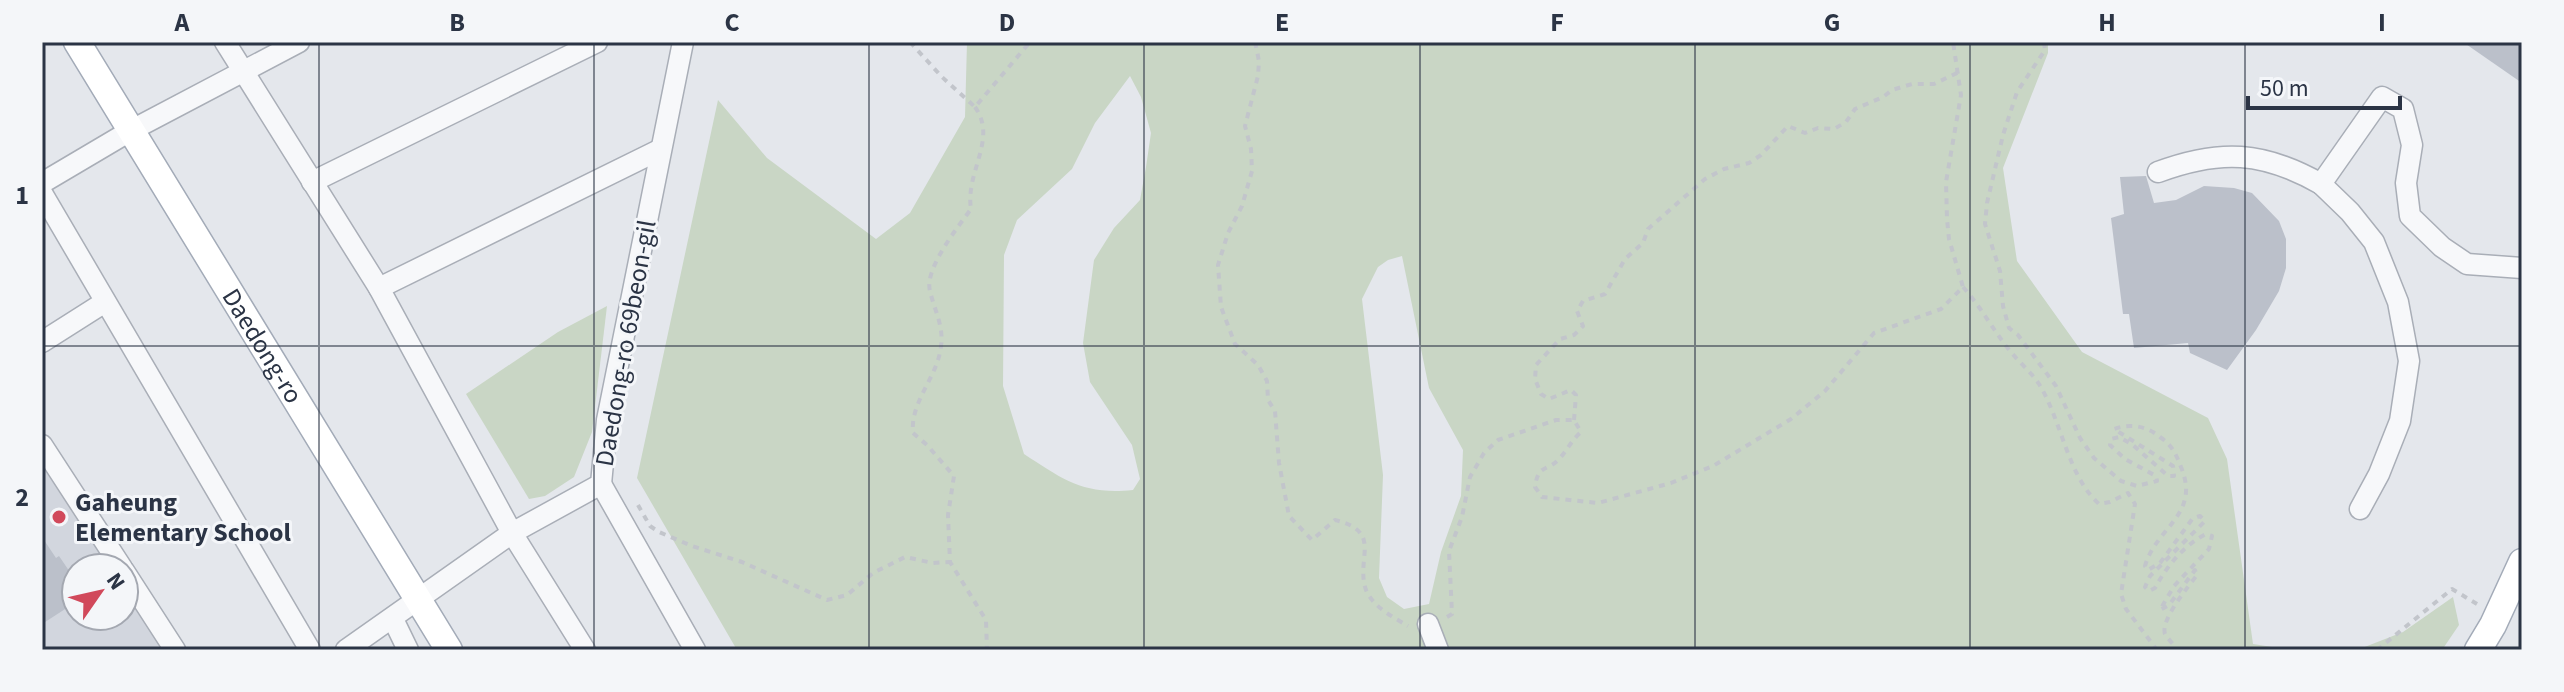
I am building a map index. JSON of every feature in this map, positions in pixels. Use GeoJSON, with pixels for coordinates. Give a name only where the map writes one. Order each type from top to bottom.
{"type":"FeatureCollection","features":[{"type":"Feature","properties":{"kind":"main road","name":"Daedong-ro"},"geometry":{"type":"LineString","coordinates":[[77,42],[449,650]]}},
{"type":"Feature","properties":{"kind":"main road"},"geometry":{"type":"LineString","coordinates":[[2478,650],[2522,562]]}},
{"type":"Feature","properties":{"kind":"street"},"geometry":{"type":"LineString","coordinates":[[225,42],[379,288],[512,533],[585,650]]}},
{"type":"Feature","properties":{"kind":"street"},"geometry":{"type":"LineString","coordinates":[[42,183],[130,131],[299,42]]}},
{"type":"Feature","properties":{"kind":"street"},"geometry":{"type":"LineString","coordinates":[[312,182],[597,42]]}},
{"type":"Feature","properties":{"kind":"street","name":"Daedong-ro 69beon-gil"},"geometry":{"type":"LineString","coordinates":[[346,650],[512,533],[604,489],[607,420],[683,42]]}},
{"type":"Feature","properties":{"kind":"street"},"geometry":{"type":"LineString","coordinates":[[2321,184],[2382,97],[2403,109],[2412,145],[2406,183],[2410,216],[2442,247],[2467,264],[2522,268]]}},
{"type":"Feature","properties":{"kind":"street"},"geometry":{"type":"LineString","coordinates":[[379,288],[659,150]]}},
{"type":"Feature","properties":{"kind":"street"},"geometry":{"type":"LineString","coordinates":[[2158,172],[2189,160],[2234,155],[2293,168],[2321,184],[2350,212],[2374,242],[2398,302],[2409,361],[2400,421],[2379,474],[2360,509]]}},
{"type":"Feature","properties":{"kind":"street"},"geometry":{"type":"LineString","coordinates":[[42,193],[310,650]]}},
{"type":"Feature","properties":{"kind":"street"},"geometry":{"type":"LineString","coordinates":[[42,342],[105,302]]}},
{"type":"Feature","properties":{"kind":"street"},"geometry":{"type":"LineString","coordinates":[[42,445],[111,552]]}},
{"type":"Feature","properties":{"kind":"street"},"geometry":{"type":"LineString","coordinates":[[604,489],[695,650]]}},
{"type":"Feature","properties":{"kind":"street"},"geometry":{"type":"LineString","coordinates":[[140,596],[175,650]]}},
{"type":"Feature","properties":{"kind":"street"},"geometry":{"type":"LineString","coordinates":[[393,619],[408,650]]}},
{"type":"Feature","properties":{"kind":"street"},"geometry":{"type":"LineString","coordinates":[[1428,624],[1438,650]]}},
{"type":"Feature","properties":{"kind":"path"},"geometry":{"type":"LineString","coordinates":[[910,42],[983,118],[985,140],[972,178],[969,196],[971,209],[931,274],[929,289],[937,307],[942,344],[930,380],[911,417],[913,433],[954,476],[948,515],[950,562],[986,620],[987,650]]}},
{"type":"Feature","properties":{"kind":"path"},"geometry":{"type":"LineString","coordinates":[[975,107],[1030,42]]}},
{"type":"Feature","properties":{"kind":"path"},"geometry":{"type":"LineString","coordinates":[[1255,42],[1258,76],[1245,126],[1252,171],[1242,206],[1228,233],[1218,265],[1221,307],[1235,344],[1258,365],[1267,381],[1268,400],[1275,411],[1279,463],[1289,516],[1312,540],[1335,520],[1352,525],[1363,537],[1366,550],[1366,591],[1384,612],[1412,627],[1428,624],[1452,614],[1449,551],[1462,517],[1470,477],[1484,453],[1498,440],[1556,420],[1574,420]]}},
{"type":"Feature","properties":{"kind":"path"},"geometry":{"type":"LineString","coordinates":[[1953,42],[1961,95],[1946,182],[1947,219],[1949,239],[1963,287],[2012,354],[2037,381],[2056,415],[2070,459],[2089,495],[2099,504],[2128,493],[2135,504],[2123,564],[2121,594],[2126,609],[2157,650]]}},
{"type":"Feature","properties":{"kind":"path"},"geometry":{"type":"LineString","coordinates":[[2044,42],[2045,50],[2017,92],[1987,203],[1985,224],[2000,271],[2003,306],[2009,328],[2018,335],[2056,386],[2080,438],[2107,470],[2121,481],[2137,486],[2157,481],[2156,476],[2125,459],[2110,445],[2115,437],[2133,445],[2168,476],[2174,476],[2173,466],[2114,429],[2118,427],[2152,430],[2173,448],[2187,487],[2184,504],[2180,515],[2148,557],[2145,566],[2148,570],[2160,563],[2193,518],[2200,516],[2205,521],[2150,576],[2145,587],[2149,591],[2155,588],[2177,555],[2195,540],[2206,534],[2212,536],[2209,549],[2174,586],[2160,610],[2169,605],[2195,570],[2197,575],[2164,626],[2166,635],[2178,650]]}},
{"type":"Feature","properties":{"kind":"path"},"geometry":{"type":"LineString","coordinates":[[1959,72],[1934,84],[1912,84],[1892,90],[1855,109],[1846,122],[1834,129],[1818,128],[1805,133],[1788,126],[1761,155],[1749,163],[1724,169],[1705,179],[1648,229],[1643,243],[1625,259],[1605,294],[1583,301],[1577,311],[1583,326],[1574,335],[1560,339],[1536,365],[1535,379],[1541,394],[1549,399],[1571,390],[1576,395],[1574,420],[1581,432],[1558,460],[1541,469],[1535,487],[1542,497],[1598,503],[1671,483],[1713,466],[1791,419],[1825,391],[1874,333],[1941,309],[1963,287]]}},
{"type":"Feature","properties":{"kind":"path"},"geometry":{"type":"LineString","coordinates":[[604,489],[630,497],[642,510],[650,526],[659,532],[742,562],[827,600],[847,595],[873,573],[905,557],[933,563],[950,562]]}},
{"type":"Feature","properties":{"kind":"path"},"geometry":{"type":"LineString","coordinates":[[2377,650],[2452,589],[2497,617]]}},
{"type":"Feature","properties":{"kind":"shaded area","name":"Gaheung Elementary School"},"geometry":{"type":"Polygon","coordinates":[[[42,466],[100,552],[60,552],[60,632],[140,632],[140,610],[167,650],[42,650],[42,466]]]}},
{"type":"Feature","properties":{"kind":"green space"},"geometry":{"type":"Polygon","coordinates":[[[967,42],[2048,42],[2048,53],[2003,168],[2017,261],[2082,352],[2208,418],[2227,459],[2253,644],[2292,650],[737,650],[637,478],[718,100],[767,158],[876,239],[910,213],[965,117],[967,42]],[[1130,76],[1095,123],[1072,169],[1017,220],[1004,255],[1003,386],[1024,454],[1075,484],[1116,491],[1133,490],[1140,479],[1132,445],[1090,382],[1083,343],[1094,260],[1114,228],[1140,200],[1146,167],[1151,133],[1141,97],[1130,76]],[[1402,256],[1378,267],[1362,299],[1383,475],[1379,578],[1387,597],[1404,609],[1429,604],[1441,552],[1461,496],[1463,450],[1429,388],[1402,256]]]}},
{"type":"Feature","properties":{"kind":"green space"},"geometry":{"type":"Polygon","coordinates":[[[607,306],[592,432],[574,477],[545,496],[529,499],[466,394],[558,332],[607,306]]]}},
{"type":"Feature","properties":{"kind":"green space"},"geometry":{"type":"Polygon","coordinates":[[[2453,597],[2459,625],[2442,650],[2357,650],[2403,632],[2453,597]]]}},
{"type":"Feature","properties":{"kind":"building"},"geometry":{"type":"Polygon","coordinates":[[[2463,42],[2522,42],[2522,83],[2463,42]]]}},
{"type":"Feature","properties":{"kind":"building"},"geometry":{"type":"Polygon","coordinates":[[[2146,176],[2154,203],[2176,200],[2204,186],[2234,188],[2252,193],[2279,221],[2286,239],[2286,268],[2279,291],[2227,370],[2190,353],[2188,343],[2134,348],[2129,314],[2123,314],[2111,218],[2124,214],[2120,177],[2146,176]]]}},
{"type":"Feature","properties":{"kind":"building"},"geometry":{"type":"Polygon","coordinates":[[[42,537],[56,558],[60,557],[60,612],[42,624],[42,537]]]}},
{"type":"Feature","properties":{"kind":"place","name":"Gaheung Elementary School"},"geometry":{"type":"Point","coordinates":[59,517]}}]}
